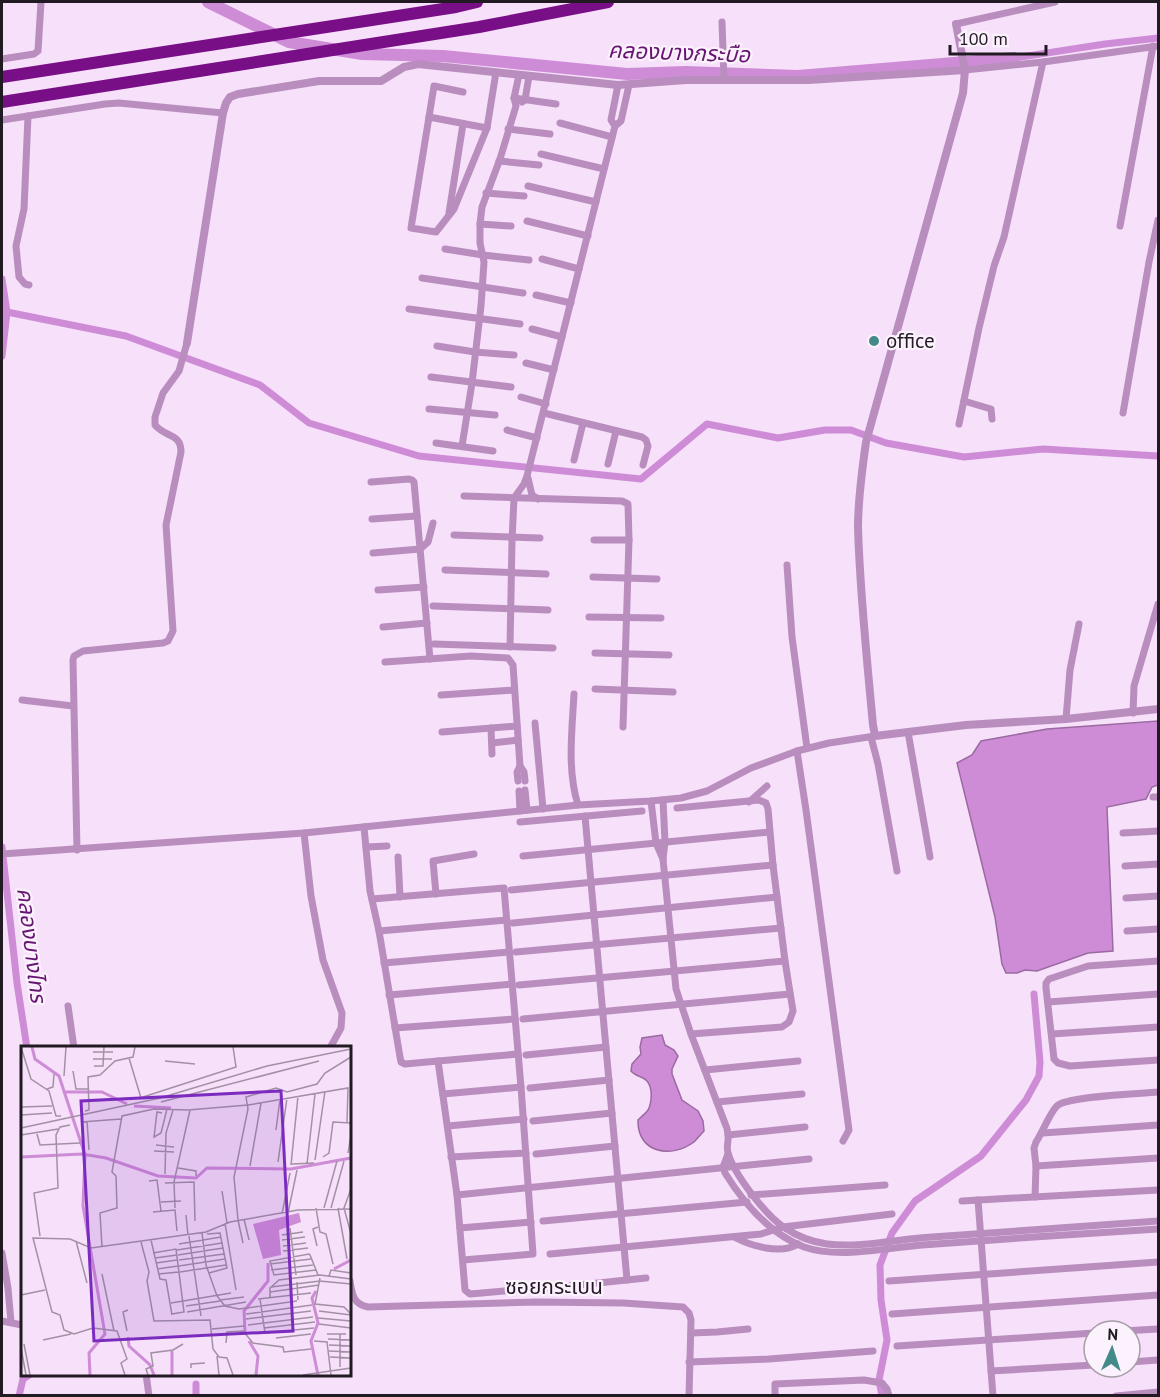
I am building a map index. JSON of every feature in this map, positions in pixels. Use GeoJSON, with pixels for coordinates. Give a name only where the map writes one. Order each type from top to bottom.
{"type":"FeatureCollection","features":[{"type":"Feature","properties":{"kind":"highway"},"geometry":{"type":"LineString","coordinates":[[456,7],[477,2]]}},
{"type":"Feature","properties":{"kind":"highway"},"geometry":{"type":"LineString","coordinates":[[2,77],[486,2]]}},
{"type":"Feature","properties":{"kind":"highway"},"geometry":{"type":"LineString","coordinates":[[2,102],[502,23],[608,2]]}},
{"type":"Feature","properties":{"kind":"street"},"geometry":{"type":"LineString","coordinates":[[2,59],[34,54],[38,51],[41,2]]}},
{"type":"Feature","properties":{"kind":"street"},"geometry":{"type":"LineString","coordinates":[[897,871],[873,736],[865,639],[858,527],[866,442],[963,93],[965,70],[956,24],[1055,2]]}},
{"type":"Feature","properties":{"kind":"street"},"geometry":{"type":"LineString","coordinates":[[722,22],[724,79]]}},
{"type":"Feature","properties":{"kind":"street"},"geometry":{"type":"LineString","coordinates":[[77,850],[74,656],[83,651],[163,643],[168,641],[173,631],[166,525],[181,444],[178,439],[159,430],[155,425],[155,417],[163,393],[179,371],[187,343],[223,114],[230,97],[319,81],[381,81],[404,67],[418,64],[629,85],[686,80],[809,80],[965,70],[1156,46],[1120,226]]}},
{"type":"Feature","properties":{"kind":"street"},"geometry":{"type":"LineString","coordinates":[[959,424],[979,328],[994,266],[1004,237],[1043,62]]}},
{"type":"Feature","properties":{"kind":"street"},"geometry":{"type":"LineString","coordinates":[[463,92],[434,86],[411,228],[436,232],[453,209],[487,128],[496,72]]}},
{"type":"Feature","properties":{"kind":"street"},"geometry":{"type":"LineString","coordinates":[[462,446],[483,288],[483,255],[480,243],[482,207],[508,129],[519,75]]}},
{"type":"Feature","properties":{"kind":"street"},"geometry":{"type":"LineString","coordinates":[[525,100],[529,76]]}},
{"type":"Feature","properties":{"kind":"street"},"geometry":{"type":"LineString","coordinates":[[615,126],[611,120],[618,85]]}},
{"type":"Feature","properties":{"kind":"street"},"geometry":{"type":"LineString","coordinates":[[510,647],[514,498],[524,484],[533,457],[612,137],[615,126],[621,121],[629,85]]}},
{"type":"Feature","properties":{"kind":"street"},"geometry":{"type":"LineString","coordinates":[[515,102],[525,100],[556,104]]}},
{"type":"Feature","properties":{"kind":"street"},"geometry":{"type":"LineString","coordinates":[[2,120],[119,103],[223,114]]}},
{"type":"Feature","properties":{"kind":"street"},"geometry":{"type":"LineString","coordinates":[[28,116],[24,209],[16,246],[16,262],[19,277],[29,285]]}},
{"type":"Feature","properties":{"kind":"street"},"geometry":{"type":"LineString","coordinates":[[429,117],[487,128]]}},
{"type":"Feature","properties":{"kind":"street"},"geometry":{"type":"LineString","coordinates":[[560,123],[612,137]]}},
{"type":"Feature","properties":{"kind":"street"},"geometry":{"type":"LineString","coordinates":[[448,218],[464,124]]}},
{"type":"Feature","properties":{"kind":"street"},"geometry":{"type":"LineString","coordinates":[[508,129],[550,134]]}},
{"type":"Feature","properties":{"kind":"street"},"geometry":{"type":"LineString","coordinates":[[541,154],[604,169]]}},
{"type":"Feature","properties":{"kind":"street"},"geometry":{"type":"LineString","coordinates":[[499,161],[539,165]]}},
{"type":"Feature","properties":{"kind":"street"},"geometry":{"type":"LineString","coordinates":[[528,186],[596,202]]}},
{"type":"Feature","properties":{"kind":"street"},"geometry":{"type":"LineString","coordinates":[[486,193],[524,196]]}},
{"type":"Feature","properties":{"kind":"street"},"geometry":{"type":"LineString","coordinates":[[1123,413],[1158,220]]}},
{"type":"Feature","properties":{"kind":"street"},"geometry":{"type":"LineString","coordinates":[[527,221],[588,236]]}},
{"type":"Feature","properties":{"kind":"street"},"geometry":{"type":"LineString","coordinates":[[480,224],[511,226]]}},
{"type":"Feature","properties":{"kind":"street"},"geometry":{"type":"LineString","coordinates":[[445,249],[529,260]]}},
{"type":"Feature","properties":{"kind":"street"},"geometry":{"type":"LineString","coordinates":[[542,259],[579,269]]}},
{"type":"Feature","properties":{"kind":"street"},"geometry":{"type":"LineString","coordinates":[[422,278],[523,293]]}},
{"type":"Feature","properties":{"kind":"street"},"geometry":{"type":"LineString","coordinates":[[536,295],[571,303]]}},
{"type":"Feature","properties":{"kind":"street"},"geometry":{"type":"LineString","coordinates":[[409,309],[520,324]]}},
{"type":"Feature","properties":{"kind":"street"},"geometry":{"type":"LineString","coordinates":[[532,329],[562,337]]}},
{"type":"Feature","properties":{"kind":"street"},"geometry":{"type":"LineString","coordinates":[[436,346],[514,355]]}},
{"type":"Feature","properties":{"kind":"street"},"geometry":{"type":"LineString","coordinates":[[526,363],[554,370]]}},
{"type":"Feature","properties":{"kind":"street"},"geometry":{"type":"LineString","coordinates":[[430,377],[511,387]]}},
{"type":"Feature","properties":{"kind":"street"},"geometry":{"type":"LineString","coordinates":[[522,398],[546,404]]}},
{"type":"Feature","properties":{"kind":"street"},"geometry":{"type":"LineString","coordinates":[[964,401],[991,409],[992,418]]}},
{"type":"Feature","properties":{"kind":"street"},"geometry":{"type":"LineString","coordinates":[[429,409],[495,416]]}},
{"type":"Feature","properties":{"kind":"street"},"geometry":{"type":"LineString","coordinates":[[543,413],[642,437],[648,446],[643,465]]}},
{"type":"Feature","properties":{"kind":"street"},"geometry":{"type":"LineString","coordinates":[[574,460],[583,423]]}},
{"type":"Feature","properties":{"kind":"street"},"geometry":{"type":"LineString","coordinates":[[507,430],[537,438]]}},
{"type":"Feature","properties":{"kind":"street"},"geometry":{"type":"LineString","coordinates":[[608,464],[616,431]]}},
{"type":"Feature","properties":{"kind":"street"},"geometry":{"type":"LineString","coordinates":[[436,443],[493,451]]}},
{"type":"Feature","properties":{"kind":"street"},"geometry":{"type":"LineString","coordinates":[[527,476],[532,495],[538,499]]}},
{"type":"Feature","properties":{"kind":"street"},"geometry":{"type":"LineString","coordinates":[[371,482],[412,480],[414,482],[430,659]]}},
{"type":"Feature","properties":{"kind":"street"},"geometry":{"type":"LineString","coordinates":[[464,496],[622,501],[628,504],[629,540],[623,727]]}},
{"type":"Feature","properties":{"kind":"street"},"geometry":{"type":"LineString","coordinates":[[372,519],[417,516]]}},
{"type":"Feature","properties":{"kind":"street"},"geometry":{"type":"LineString","coordinates":[[373,553],[420,549],[428,542],[433,523]]}},
{"type":"Feature","properties":{"kind":"street"},"geometry":{"type":"LineString","coordinates":[[454,535],[540,538]]}},
{"type":"Feature","properties":{"kind":"street"},"geometry":{"type":"LineString","coordinates":[[594,540],[629,540]]}},
{"type":"Feature","properties":{"kind":"street"},"geometry":{"type":"LineString","coordinates":[[787,566],[792,637],[807,748]]}},
{"type":"Feature","properties":{"kind":"street"},"geometry":{"type":"LineString","coordinates":[[445,570],[546,574]]}},
{"type":"Feature","properties":{"kind":"street"},"geometry":{"type":"LineString","coordinates":[[593,578],[657,579]]}},
{"type":"Feature","properties":{"kind":"street"},"geometry":{"type":"LineString","coordinates":[[378,590],[423,587]]}},
{"type":"Feature","properties":{"kind":"street"},"geometry":{"type":"LineString","coordinates":[[1132,713],[1134,686],[1158,604]]}},
{"type":"Feature","properties":{"kind":"street"},"geometry":{"type":"LineString","coordinates":[[434,606],[548,609]]}},
{"type":"Feature","properties":{"kind":"street"},"geometry":{"type":"LineString","coordinates":[[589,617],[661,618]]}},
{"type":"Feature","properties":{"kind":"street"},"geometry":{"type":"LineString","coordinates":[[383,627],[427,623]]}},
{"type":"Feature","properties":{"kind":"street"},"geometry":{"type":"LineString","coordinates":[[1066,718],[1070,670],[1078,624]]}},
{"type":"Feature","properties":{"kind":"street"},"geometry":{"type":"LineString","coordinates":[[434,644],[553,648]]}},
{"type":"Feature","properties":{"kind":"street"},"geometry":{"type":"LineString","coordinates":[[595,653],[669,655]]}},
{"type":"Feature","properties":{"kind":"street"},"geometry":{"type":"LineString","coordinates":[[385,662],[471,656],[508,658],[513,665],[520,766],[524,772],[521,781]]}},
{"type":"Feature","properties":{"kind":"street"},"geometry":{"type":"LineString","coordinates":[[595,689],[673,692]]}},
{"type":"Feature","properties":{"kind":"street"},"geometry":{"type":"LineString","coordinates":[[441,696],[514,690]]}},
{"type":"Feature","properties":{"kind":"street"},"geometry":{"type":"LineString","coordinates":[[574,694],[572,781],[578,805]]}},
{"type":"Feature","properties":{"kind":"street"},"geometry":{"type":"LineString","coordinates":[[22,700],[73,706]]}},
{"type":"Feature","properties":{"kind":"street"},"geometry":{"type":"LineString","coordinates":[[2,854],[304,833],[578,805],[663,800],[696,795],[751,768],[807,748],[873,736],[966,725],[1132,713],[1158,709]]}},
{"type":"Feature","properties":{"kind":"street"},"geometry":{"type":"LineString","coordinates":[[535,723],[543,809]]}},
{"type":"Feature","properties":{"kind":"street"},"geometry":{"type":"LineString","coordinates":[[442,732],[517,726]]}},
{"type":"Feature","properties":{"kind":"street"},"geometry":{"type":"LineString","coordinates":[[491,728],[492,754]]}},
{"type":"Feature","properties":{"kind":"street"},"geometry":{"type":"LineString","coordinates":[[909,732],[930,858]]}},
{"type":"Feature","properties":{"kind":"street"},"geometry":{"type":"LineString","coordinates":[[492,743],[518,740]]}},
{"type":"Feature","properties":{"kind":"street"},"geometry":{"type":"LineString","coordinates":[[797,751],[849,1130],[843,1141]]}},
{"type":"Feature","properties":{"kind":"street"},"geometry":{"type":"LineString","coordinates":[[749,802],[767,786]]}},
{"type":"Feature","properties":{"kind":"street"},"geometry":{"type":"LineString","coordinates":[[522,790],[523,811]]}},
{"type":"Feature","properties":{"kind":"street"},"geometry":{"type":"LineString","coordinates":[[663,800],[665,842],[663,859],[676,989],[726,1126],[728,1135],[726,1147],[733,1167],[771,1217],[783,1227],[813,1241],[850,1248]]}},
{"type":"Feature","properties":{"kind":"street"},"geometry":{"type":"LineString","coordinates":[[677,808],[759,800],[766,803],[793,1011],[789,1022],[782,1027],[691,1034]]}},
{"type":"Feature","properties":{"kind":"street"},"geometry":{"type":"LineString","coordinates":[[651,801],[656,843],[663,859]]}},
{"type":"Feature","properties":{"kind":"street"},"geometry":{"type":"LineString","coordinates":[[520,822],[642,811]]}},
{"type":"Feature","properties":{"kind":"street"},"geometry":{"type":"LineString","coordinates":[[585,816],[627,1280]]}},
{"type":"Feature","properties":{"kind":"street"},"geometry":{"type":"LineString","coordinates":[[364,827],[370,891],[401,1062],[405,1064],[606,1047]]}},
{"type":"Feature","properties":{"kind":"street"},"geometry":{"type":"LineString","coordinates":[[1123,834],[1158,831]]}},
{"type":"Feature","properties":{"kind":"street"},"geometry":{"type":"LineString","coordinates":[[524,856],[770,832]]}},
{"type":"Feature","properties":{"kind":"street"},"geometry":{"type":"LineString","coordinates":[[304,833],[311,896],[323,960],[342,1013],[341,1028],[331,1046]]}},
{"type":"Feature","properties":{"kind":"street"},"geometry":{"type":"LineString","coordinates":[[366,847],[387,846]]}},
{"type":"Feature","properties":{"kind":"street"},"geometry":{"type":"LineString","coordinates":[[436,894],[433,861],[474,854]]}},
{"type":"Feature","properties":{"kind":"street"},"geometry":{"type":"LineString","coordinates":[[398,856],[400,897]]}},
{"type":"Feature","properties":{"kind":"street"},"geometry":{"type":"LineString","coordinates":[[1125,866],[1158,864]]}},
{"type":"Feature","properties":{"kind":"street"},"geometry":{"type":"LineString","coordinates":[[511,890],[773,865]]}},
{"type":"Feature","properties":{"kind":"street"},"geometry":{"type":"LineString","coordinates":[[372,899],[504,888],[510,921],[525,1088],[524,1119],[533,1254],[463,1260]]}},
{"type":"Feature","properties":{"kind":"street"},"geometry":{"type":"LineString","coordinates":[[1126,898],[1158,896]]}},
{"type":"Feature","properties":{"kind":"street"},"geometry":{"type":"LineString","coordinates":[[379,931],[594,915],[777,897]]}},
{"type":"Feature","properties":{"kind":"street"},"geometry":{"type":"LineString","coordinates":[[384,963],[781,928]]}},
{"type":"Feature","properties":{"kind":"street"},"geometry":{"type":"LineString","coordinates":[[1127,931],[1158,929]]}},
{"type":"Feature","properties":{"kind":"street"},"geometry":{"type":"LineString","coordinates":[[389,995],[785,961]]}},
{"type":"Feature","properties":{"kind":"street"},"geometry":{"type":"LineString","coordinates":[[1158,961],[1088,966],[1049,979],[1046,983],[1054,1059],[1058,1063],[1064,1065],[1158,1060]]}},
{"type":"Feature","properties":{"kind":"street"},"geometry":{"type":"LineString","coordinates":[[395,1028],[603,1012],[790,994]]}},
{"type":"Feature","properties":{"kind":"street"},"geometry":{"type":"LineString","coordinates":[[1048,1002],[1158,994]]}},
{"type":"Feature","properties":{"kind":"street"},"geometry":{"type":"LineString","coordinates":[[68,1006],[74,1046]]}},
{"type":"Feature","properties":{"kind":"street"},"geometry":{"type":"LineString","coordinates":[[1052,1034],[1158,1027]]}},
{"type":"Feature","properties":{"kind":"street"},"geometry":{"type":"LineString","coordinates":[[438,1061],[457,1195],[465,1290],[470,1294],[516,1290]]}},
{"type":"Feature","properties":{"kind":"street"},"geometry":{"type":"LineString","coordinates":[[705,1070],[798,1061]]}},
{"type":"Feature","properties":{"kind":"street"},"geometry":{"type":"LineString","coordinates":[[443,1094],[609,1080]]}},
{"type":"Feature","properties":{"kind":"street"},"geometry":{"type":"LineString","coordinates":[[1035,1197],[1034,1148],[1057,1105],[1090,1097],[1158,1092]]}},
{"type":"Feature","properties":{"kind":"street"},"geometry":{"type":"LineString","coordinates":[[717,1102],[802,1094]]}},
{"type":"Feature","properties":{"kind":"street"},"geometry":{"type":"LineString","coordinates":[[533,1120],[612,1113]]}},
{"type":"Feature","properties":{"kind":"street"},"geometry":{"type":"LineString","coordinates":[[448,1126],[524,1119]]}},
{"type":"Feature","properties":{"kind":"street"},"geometry":{"type":"LineString","coordinates":[[1043,1133],[1158,1125]]}},
{"type":"Feature","properties":{"kind":"street"},"geometry":{"type":"LineString","coordinates":[[728,1135],[805,1127]]}},
{"type":"Feature","properties":{"kind":"street"},"geometry":{"type":"LineString","coordinates":[[536,1154],[615,1146]]}},
{"type":"Feature","properties":{"kind":"street"},"geometry":{"type":"LineString","coordinates":[[451,1157],[526,1153]]}},
{"type":"Feature","properties":{"kind":"street"},"geometry":{"type":"LineString","coordinates":[[728,1154],[723,1167],[729,1178],[774,1230],[798,1244],[828,1252],[870,1246],[981,1237],[1088,1230],[1158,1229]]}},
{"type":"Feature","properties":{"kind":"street"},"geometry":{"type":"LineString","coordinates":[[1036,1166],[1158,1158]]}},
{"type":"Feature","properties":{"kind":"street"},"geometry":{"type":"LineString","coordinates":[[457,1195],[809,1159]]}},
{"type":"Feature","properties":{"kind":"street"},"geometry":{"type":"LineString","coordinates":[[543,1221],[745,1199],[753,1195],[885,1185]]}},
{"type":"Feature","properties":{"kind":"street"},"geometry":{"type":"LineString","coordinates":[[962,1201],[1158,1190]]}},
{"type":"Feature","properties":{"kind":"street"},"geometry":{"type":"LineString","coordinates":[[978,1200],[993,1395]]}},
{"type":"Feature","properties":{"kind":"street"},"geometry":{"type":"LineString","coordinates":[[550,1254],[761,1234],[783,1227],[892,1214]]}},
{"type":"Feature","properties":{"kind":"street"},"geometry":{"type":"LineString","coordinates":[[1088,1230],[1158,1221]]}},
{"type":"Feature","properties":{"kind":"street"},"geometry":{"type":"LineString","coordinates":[[460,1228],[531,1222]]}},
{"type":"Feature","properties":{"kind":"street"},"geometry":{"type":"LineString","coordinates":[[734,1236],[749,1245],[756,1246],[790,1248],[798,1244]]}},
{"type":"Feature","properties":{"kind":"street"},"geometry":{"type":"LineString","coordinates":[[2,1253],[8,1288],[10,1322]]}},
{"type":"Feature","properties":{"kind":"street"},"geometry":{"type":"LineString","coordinates":[[889,1281],[1158,1262]]}},
{"type":"Feature","properties":{"kind":"street"},"geometry":{"type":"LineString","coordinates":[[550,1287],[646,1278]]}},
{"type":"Feature","properties":{"kind":"street","name":"ซอยกระเบน"},"geometry":{"type":"LineString","coordinates":[[351,1286],[357,1303],[368,1307],[536,1302],[623,1303],[683,1307],[689,1312],[691,1320],[689,1395]]}},
{"type":"Feature","properties":{"kind":"street"},"geometry":{"type":"LineString","coordinates":[[892,1314],[1158,1295]]}},
{"type":"Feature","properties":{"kind":"street"},"geometry":{"type":"LineString","coordinates":[[2,1321],[21,1325]]}},
{"type":"Feature","properties":{"kind":"street"},"geometry":{"type":"LineString","coordinates":[[691,1333],[748,1329]]}},
{"type":"Feature","properties":{"kind":"street"},"geometry":{"type":"LineString","coordinates":[[1142,1330],[1158,1329]]}},
{"type":"Feature","properties":{"kind":"street"},"geometry":{"type":"LineString","coordinates":[[897,1346],[1082,1334]]}},
{"type":"Feature","properties":{"kind":"street"},"geometry":{"type":"LineString","coordinates":[[689,1362],[873,1352]]}},
{"type":"Feature","properties":{"kind":"street"},"geometry":{"type":"LineString","coordinates":[[1142,1361],[1158,1360]]}},
{"type":"Feature","properties":{"kind":"street"},"geometry":{"type":"LineString","coordinates":[[991,1371],[1082,1366]]}},
{"type":"Feature","properties":{"kind":"street"},"geometry":{"type":"LineString","coordinates":[[146,1376],[149,1395]]}},
{"type":"Feature","properties":{"kind":"street"},"geometry":{"type":"LineString","coordinates":[[775,1395],[775,1384],[871,1380],[882,1383],[889,1395]]}},
{"type":"Feature","properties":{"kind":"street"},"geometry":{"type":"LineString","coordinates":[[1116,1395],[1158,1392]]}},
{"type":"Feature","properties":{"kind":"shaded area"},"geometry":{"type":"Polygon","coordinates":[[[1158,721],[1158,785],[1152,787],[1146,799],[1107,807],[1113,951],[1088,953],[1037,971],[1006,973],[1002,964],[995,917],[957,763],[972,755],[981,741],[1047,729],[1158,721]]]}},
{"type":"Feature","properties":{"kind":"shaded area"},"geometry":{"type":"Polygon","coordinates":[[[662,1035],[665,1045],[674,1050],[678,1056],[672,1074],[682,1100],[698,1111],[703,1121],[704,1131],[694,1142],[685,1147],[666,1151],[649,1146],[639,1131],[638,1120],[648,1110],[651,1091],[644,1078],[631,1071],[632,1064],[641,1054],[642,1038],[662,1035]]]}},
{"type":"Feature","properties":{"kind":"waterway","name":"คลองบางกระบือ"},"geometry":{"type":"LineString","coordinates":[[208,2],[289,42],[362,54],[443,56],[627,74],[686,72],[798,76],[1014,58]]}},
{"type":"Feature","properties":{"kind":"waterway","name":"คลองบางกระบือ"},"geometry":{"type":"LineString","coordinates":[[1014,58],[1158,38]]}},
{"type":"Feature","properties":{"kind":"waterway","name":"คลองบางไทร"},"geometry":{"type":"LineString","coordinates":[[2,279],[7,312],[2,356]]}},
{"type":"Feature","properties":{"kind":"waterway"},"geometry":{"type":"LineString","coordinates":[[2,311],[126,336],[260,385],[309,423],[419,456],[641,479],[707,424],[778,438],[825,430],[851,430],[886,443],[964,457],[1043,449],[1158,456]]}},
{"type":"Feature","properties":{"kind":"waterway","name":"คลองบางไทร"},"geometry":{"type":"LineString","coordinates":[[2,847],[17,983],[27,1046]]}},
{"type":"Feature","properties":{"kind":"waterway"},"geometry":{"type":"LineString","coordinates":[[882,1396],[879,1380],[887,1340],[881,1300],[880,1265],[892,1233],[915,1201],[981,1156],[1026,1100],[1039,1076],[1040,1062],[1034,994]]}},
{"type":"Feature","properties":{"kind":"waterway","name":"คลองบางไทร"},"geometry":{"type":"LineString","coordinates":[[19,1396],[23,1379],[28,1376]]}},
{"type":"Feature","properties":{"kind":"waterway"},"geometry":{"type":"LineString","coordinates":[[196,1384],[196,1396]]}},
{"type":"Feature","properties":{"kind":"place","name":"office"},"geometry":{"type":"Point","coordinates":[874,341]}}]}
